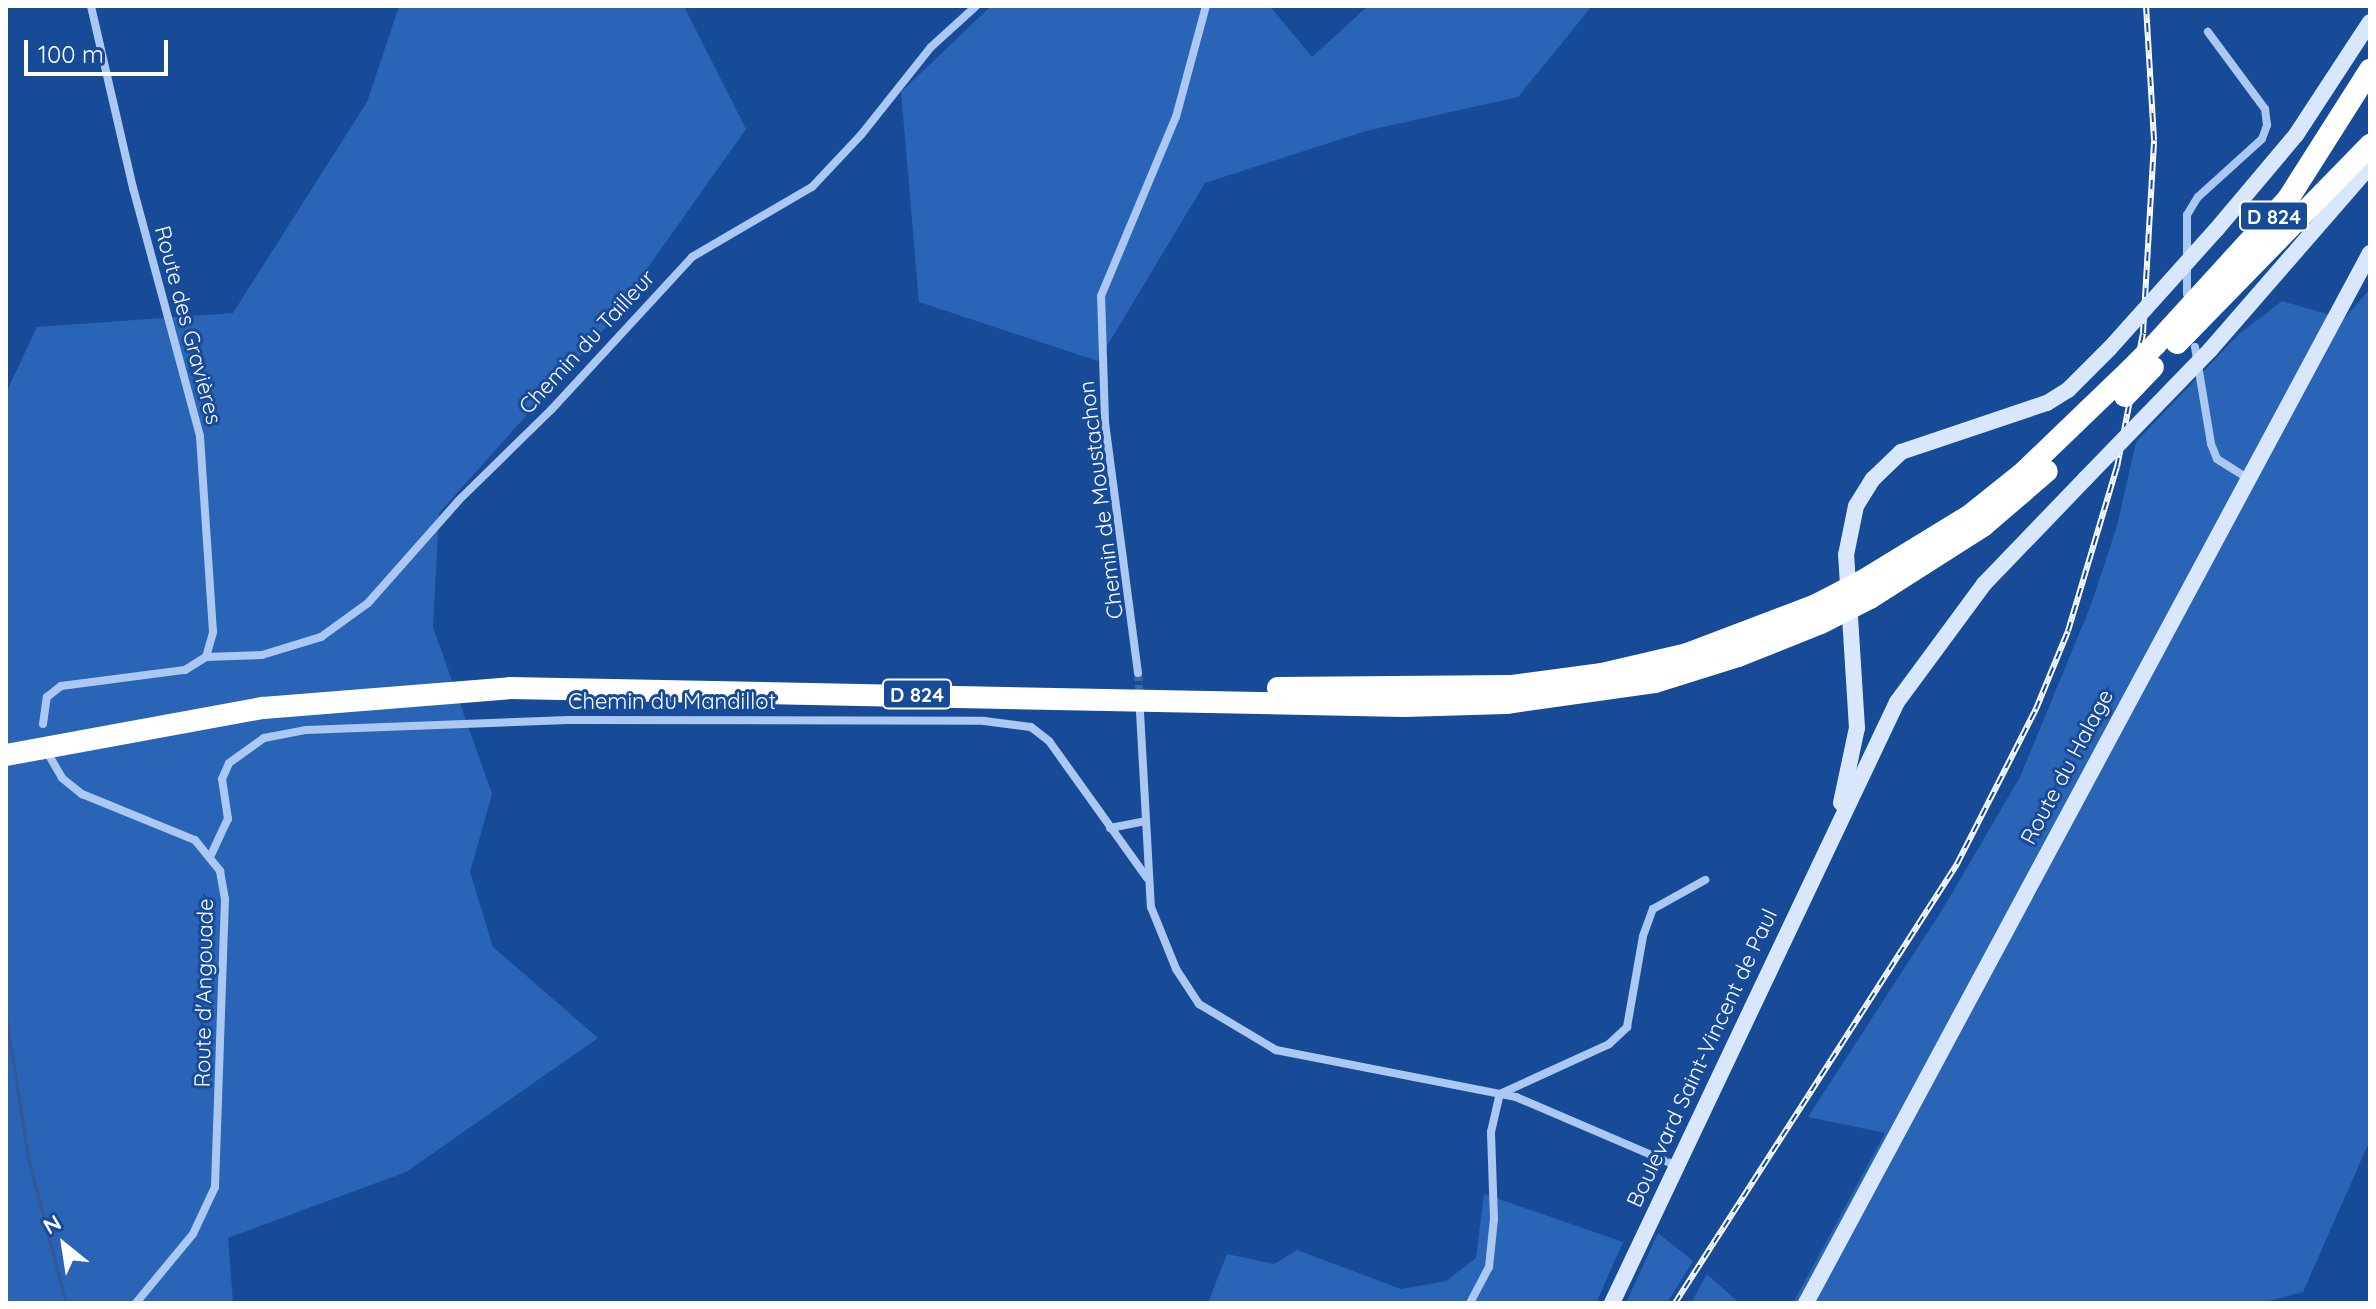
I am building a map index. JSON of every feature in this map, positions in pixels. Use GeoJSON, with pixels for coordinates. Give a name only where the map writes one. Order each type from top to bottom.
{"type":"FeatureCollection","features":[{"type":"Feature","properties":{"kind":"highway"},"geometry":{"type":"LineString","coordinates":[[2234,261],[2325,129],[2370,51]]}},
{"type":"Feature","properties":{"kind":"highway","name":"D 824"},"geometry":{"type":"LineString","coordinates":[[1868,588],[1991,499],[2128,372],[2178,350],[2234,261],[2288,199],[2370,70]]}},
{"type":"Feature","properties":{"kind":"highway","name":"D 824"},"geometry":{"type":"LineString","coordinates":[[6,755],[263,708],[510,688],[1404,706],[1506,703],[1655,682],[1738,656],[1868,588],[2008,507],[2178,350],[2290,219],[2370,97]]}},
{"type":"Feature","properties":{"kind":"highway"},"geometry":{"type":"LineString","coordinates":[[2178,350],[2370,145]]}},
{"type":"Feature","properties":{"kind":"highway","name":"D 824"},"geometry":{"type":"LineString","coordinates":[[6,740],[253,695],[384,680],[506,674],[1349,689],[1512,686],[1602,674],[1687,654],[1819,614]]}},
{"type":"Feature","properties":{"kind":"main road"},"geometry":{"type":"LineString","coordinates":[[1832,831],[1857,728],[1846,555],[1856,506],[1873,479],[1901,452],[2047,403],[2068,390],[2216,230],[2296,135],[2370,22]]}},
{"type":"Feature","properties":{"kind":"main road"},"geometry":{"type":"LineString","coordinates":[[1832,831],[1925,658],[1984,584],[2085,479],[2178,350],[2370,166]]}},
{"type":"Feature","properties":{"kind":"main road","name":"Route du Halage"},"geometry":{"type":"LineString","coordinates":[[1806,1303],[2246,477],[2370,253]]}},
{"type":"Feature","properties":{"kind":"main road","name":"Boulevard Saint-Vincent de Paul"},"geometry":{"type":"LineString","coordinates":[[1612,1303],[1832,831]]}},
{"type":"Feature","properties":{"kind":"street","name":"Route des Gravières"},"geometry":{"type":"LineString","coordinates":[[91,6],[200,436],[213,632],[206,657]]}},
{"type":"Feature","properties":{"kind":"street","name":"Chemin du Tailleur"},"geometry":{"type":"LineString","coordinates":[[206,657],[262,655],[321,637],[368,603],[459,500],[551,410],[692,257],[812,187],[861,135],[931,47],[976,6]]}},
{"type":"Feature","properties":{"kind":"street","name":"Chemin de Moustachon"},"geometry":{"type":"LineString","coordinates":[[1138,673],[1105,421],[1101,296],[1176,117],[1206,6]]}},
{"type":"Feature","properties":{"kind":"street"},"geometry":{"type":"LineString","coordinates":[[2187,294],[2187,215],[2198,197],[2262,139],[2267,125],[2265,109],[2208,32]]}},
{"type":"Feature","properties":{"kind":"street"},"geometry":{"type":"LineString","coordinates":[[2178,350],[2217,459],[2246,477]]}},
{"type":"Feature","properties":{"kind":"street"},"geometry":{"type":"LineString","coordinates":[[43,724],[47,697],[61,686],[185,670],[206,657]]}},
{"type":"Feature","properties":{"kind":"street"},"geometry":{"type":"LineString","coordinates":[[1140,712],[1151,907],[1176,969],[1199,1004],[1229,1025],[1276,1050],[1500,1094],[1677,1166]]}},
{"type":"Feature","properties":{"kind":"street","name":"Chemin du Mandillot"},"geometry":{"type":"LineString","coordinates":[[211,855],[228,819],[222,779],[229,763],[264,738],[306,730],[568,720],[1011,722],[1031,727],[1049,741],[1147,878]]}},
{"type":"Feature","properties":{"kind":"street"},"geometry":{"type":"LineString","coordinates":[[50,757],[62,778],[82,794],[171,828],[211,855]]}},
{"type":"Feature","properties":{"kind":"street"},"geometry":{"type":"LineString","coordinates":[[1110,828],[1145,821]]}},
{"type":"Feature","properties":{"kind":"street","name":"Route d'Angouade"},"geometry":{"type":"LineString","coordinates":[[136,1303],[193,1234],[215,1187],[225,899],[211,855]]}},
{"type":"Feature","properties":{"kind":"street"},"geometry":{"type":"LineString","coordinates":[[1500,1094],[1609,1044],[1627,1027],[1643,936],[1653,909],[1705,880]]}},
{"type":"Feature","properties":{"kind":"street"},"geometry":{"type":"LineString","coordinates":[[1470,1303],[1489,1267],[1494,1219],[1491,1132],[1500,1094]]}},
{"type":"Feature","properties":{"kind":"shaded area"},"geometry":{"type":"Polygon","coordinates":[[[399,6],[684,6],[746,129],[605,328],[439,513],[433,627],[492,794],[470,872],[493,947],[598,1038],[406,1172],[228,1238],[233,1303],[6,1303],[6,393],[37,327],[233,313],[367,102],[399,6]]]}},
{"type":"Feature","properties":{"kind":"shaded area"},"geometry":{"type":"Polygon","coordinates":[[[991,6],[1270,6],[1312,57],[1368,6],[1592,6],[1518,97],[1366,131],[1205,183],[1098,361],[919,302],[901,92],[991,6]]]}},
{"type":"Feature","properties":{"kind":"shaded area"},"geometry":{"type":"Polygon","coordinates":[[[2370,289],[2370,1140],[2303,1292],[2261,1303],[1793,1303],[1885,1133],[1808,1117],[1944,907],[2020,777],[2091,605],[2117,526],[2136,442],[2239,334],[2282,301],[2344,319],[2370,289]]]}},
{"type":"Feature","properties":{"kind":"shaded area"},"geometry":{"type":"Polygon","coordinates":[[[1484,1194],[1623,1242],[1596,1303],[1208,1303],[1227,1254],[1274,1264],[1297,1250],[1401,1289],[1446,1281],[1476,1258],[1484,1194]]]}},
{"type":"Feature","properties":{"kind":"shaded area"},"geometry":{"type":"Polygon","coordinates":[[[1658,1233],[1693,1261],[1667,1303],[1626,1303],[1658,1233]]]}},
{"type":"Feature","properties":{"kind":"shaded area"},"geometry":{"type":"Polygon","coordinates":[[[1707,1274],[1739,1303],[1691,1303],[1707,1274]]]}},
{"type":"Feature","properties":{"kind":"waterway"},"geometry":{"type":"LineString","coordinates":[[6,1017],[28,1158],[66,1303]]}},
{"type":"Feature","properties":{"kind":"tunnel"},"geometry":{"type":"LineString","coordinates":[[1138,673],[1140,700]]}},
{"type":"Feature","properties":{"kind":"railway"},"geometry":{"type":"LineString","coordinates":[[1675,1303],[1957,864],[2036,709],[2068,631],[2117,467],[2143,333],[2154,140],[2146,6]]}}]}
